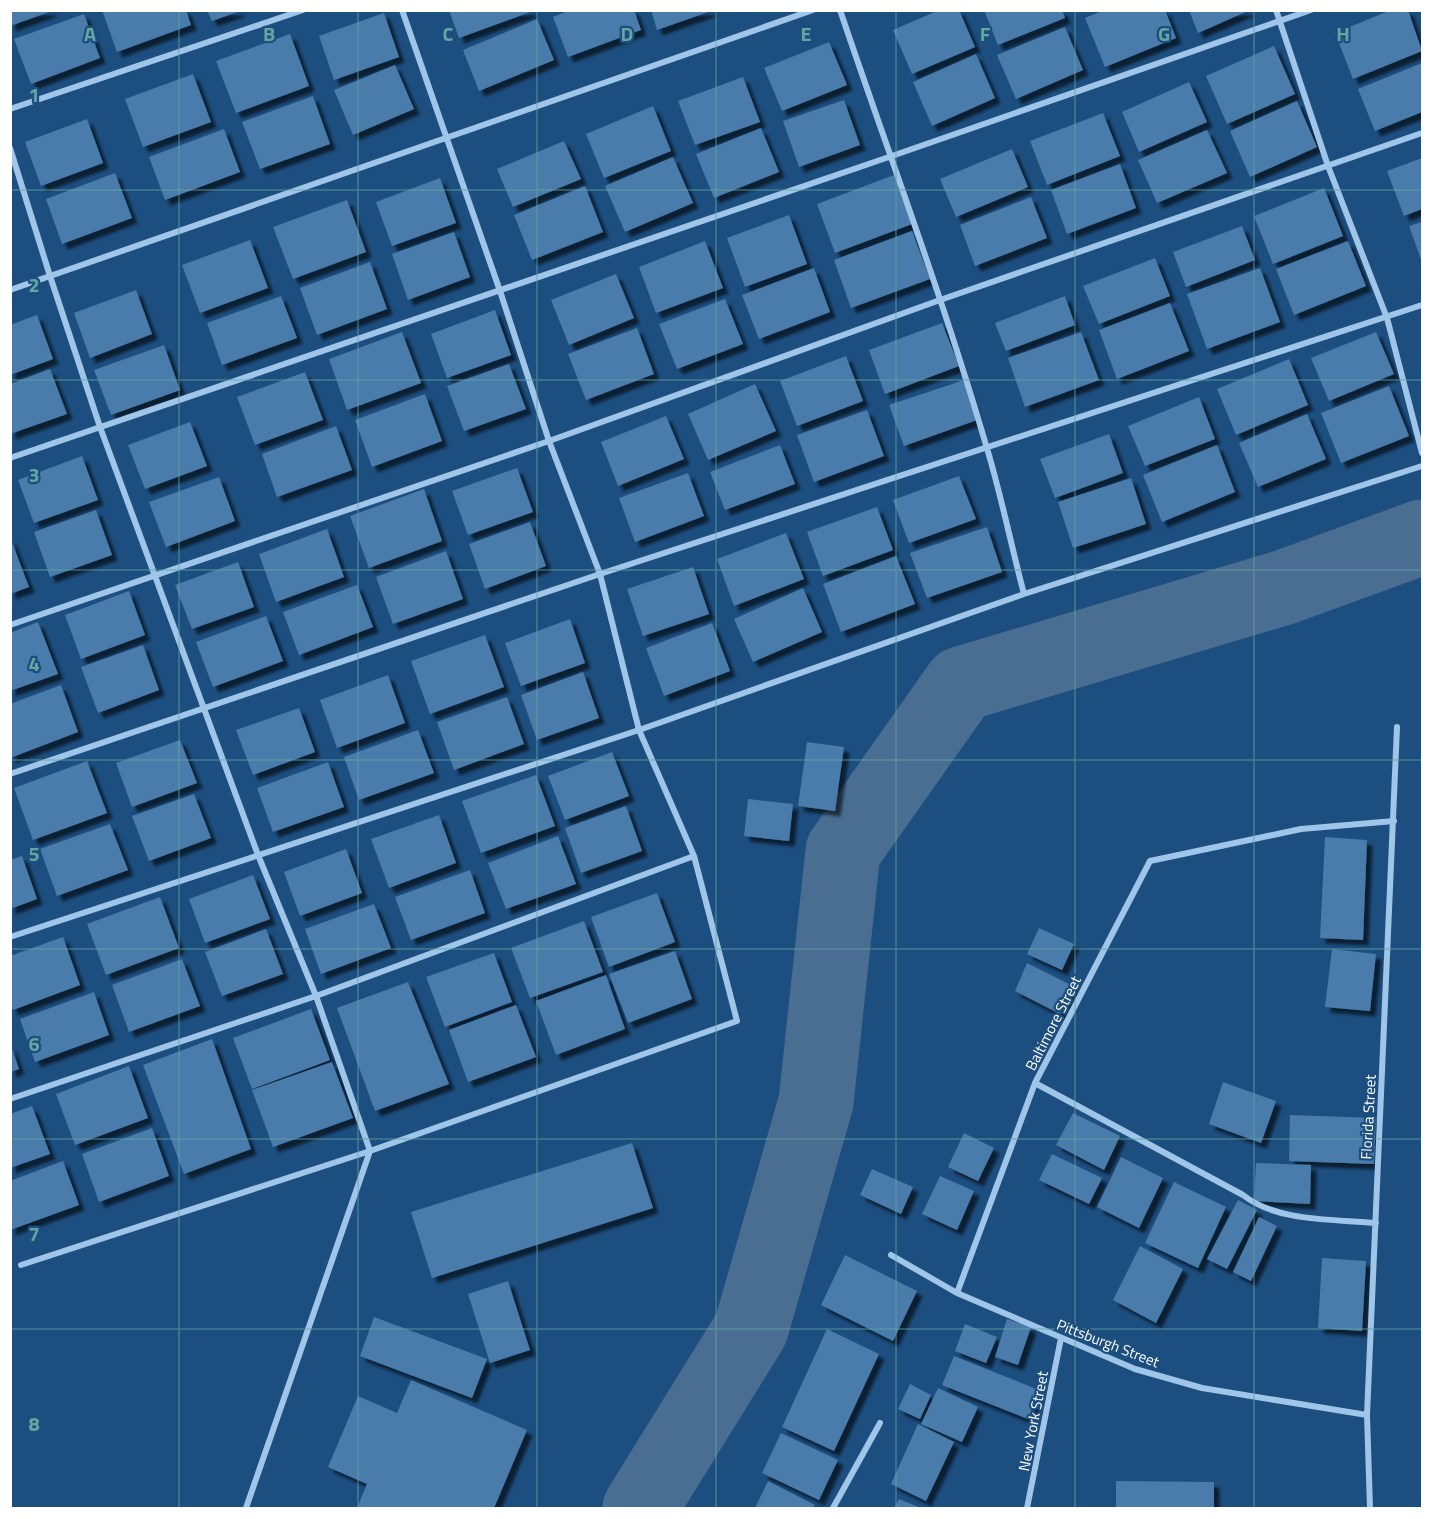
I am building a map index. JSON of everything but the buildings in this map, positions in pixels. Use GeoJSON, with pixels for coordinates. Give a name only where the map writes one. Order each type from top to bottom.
{"type":"FeatureCollection","features":[{"type":"Feature","properties":{"kind":"street"},"geometry":{"type":"LineString","coordinates":[[10,109],[303,10]]}},
{"type":"Feature","properties":{"kind":"street"},"geometry":{"type":"LineString","coordinates":[[21,1265],[370,1151],[737,1021],[694,856],[639,730],[600,574],[549,441],[500,291],[402,10]]}},
{"type":"Feature","properties":{"kind":"street"},"geometry":{"type":"LineString","coordinates":[[10,290],[813,10]]}},
{"type":"Feature","properties":{"kind":"street"},"geometry":{"type":"LineString","coordinates":[[840,10],[940,300],[987,446],[1024,594]]}},
{"type":"Feature","properties":{"kind":"street"},"geometry":{"type":"LineString","coordinates":[[1276,10],[1328,166],[1387,318],[1422,453]]}},
{"type":"Feature","properties":{"kind":"street"},"geometry":{"type":"LineString","coordinates":[[10,458],[1311,10]]}},
{"type":"Feature","properties":{"kind":"street"},"geometry":{"type":"LineString","coordinates":[[10,625],[549,441],[940,300],[1422,133]]}},
{"type":"Feature","properties":{"kind":"street"},"geometry":{"type":"LineString","coordinates":[[10,148],[100,427],[258,855],[316,996],[370,1151],[246,1509]]}},
{"type":"Feature","properties":{"kind":"street"},"geometry":{"type":"LineString","coordinates":[[10,774],[600,574],[1422,305]]}},
{"type":"Feature","properties":{"kind":"street"},"geometry":{"type":"LineString","coordinates":[[10,937],[639,730],[1024,594],[1422,466]]}},
{"type":"Feature","properties":{"kind":"street","name":"Florida Street"},"geometry":{"type":"LineString","coordinates":[[1370,1509],[1367,1415],[1397,727]]}},
{"type":"Feature","properties":{"kind":"street","name":"Baltimore Street"},"geometry":{"type":"LineString","coordinates":[[1376,1223],[1283,1214],[1254,1204],[1243,1195],[1035,1083],[1150,861],[1301,829],[1394,821]]}},
{"type":"Feature","properties":{"kind":"street"},"geometry":{"type":"LineString","coordinates":[[10,1099],[316,996],[694,856]]}},
{"type":"Feature","properties":{"kind":"street"},"geometry":{"type":"LineString","coordinates":[[957,1293],[1035,1083]]}},
{"type":"Feature","properties":{"kind":"street","name":"Pittsburgh Street"},"geometry":{"type":"LineString","coordinates":[[891,1255],[957,1293],[1135,1369],[1202,1388],[1367,1415]]}},
{"type":"Feature","properties":{"kind":"street","name":"New York Street"},"geometry":{"type":"LineString","coordinates":[[1028,1509],[1061,1338]]}},
{"type":"Feature","properties":{"kind":"street"},"geometry":{"type":"LineString","coordinates":[[833,1509],[880,1423]]}},
{"type":"Feature","properties":{"kind":"waterway"},"geometry":{"type":"LineString","coordinates":[[640,1508],[751,1329],[816,1102],[843,851],[961,684],[1285,587],[1422,537]]}}]}
